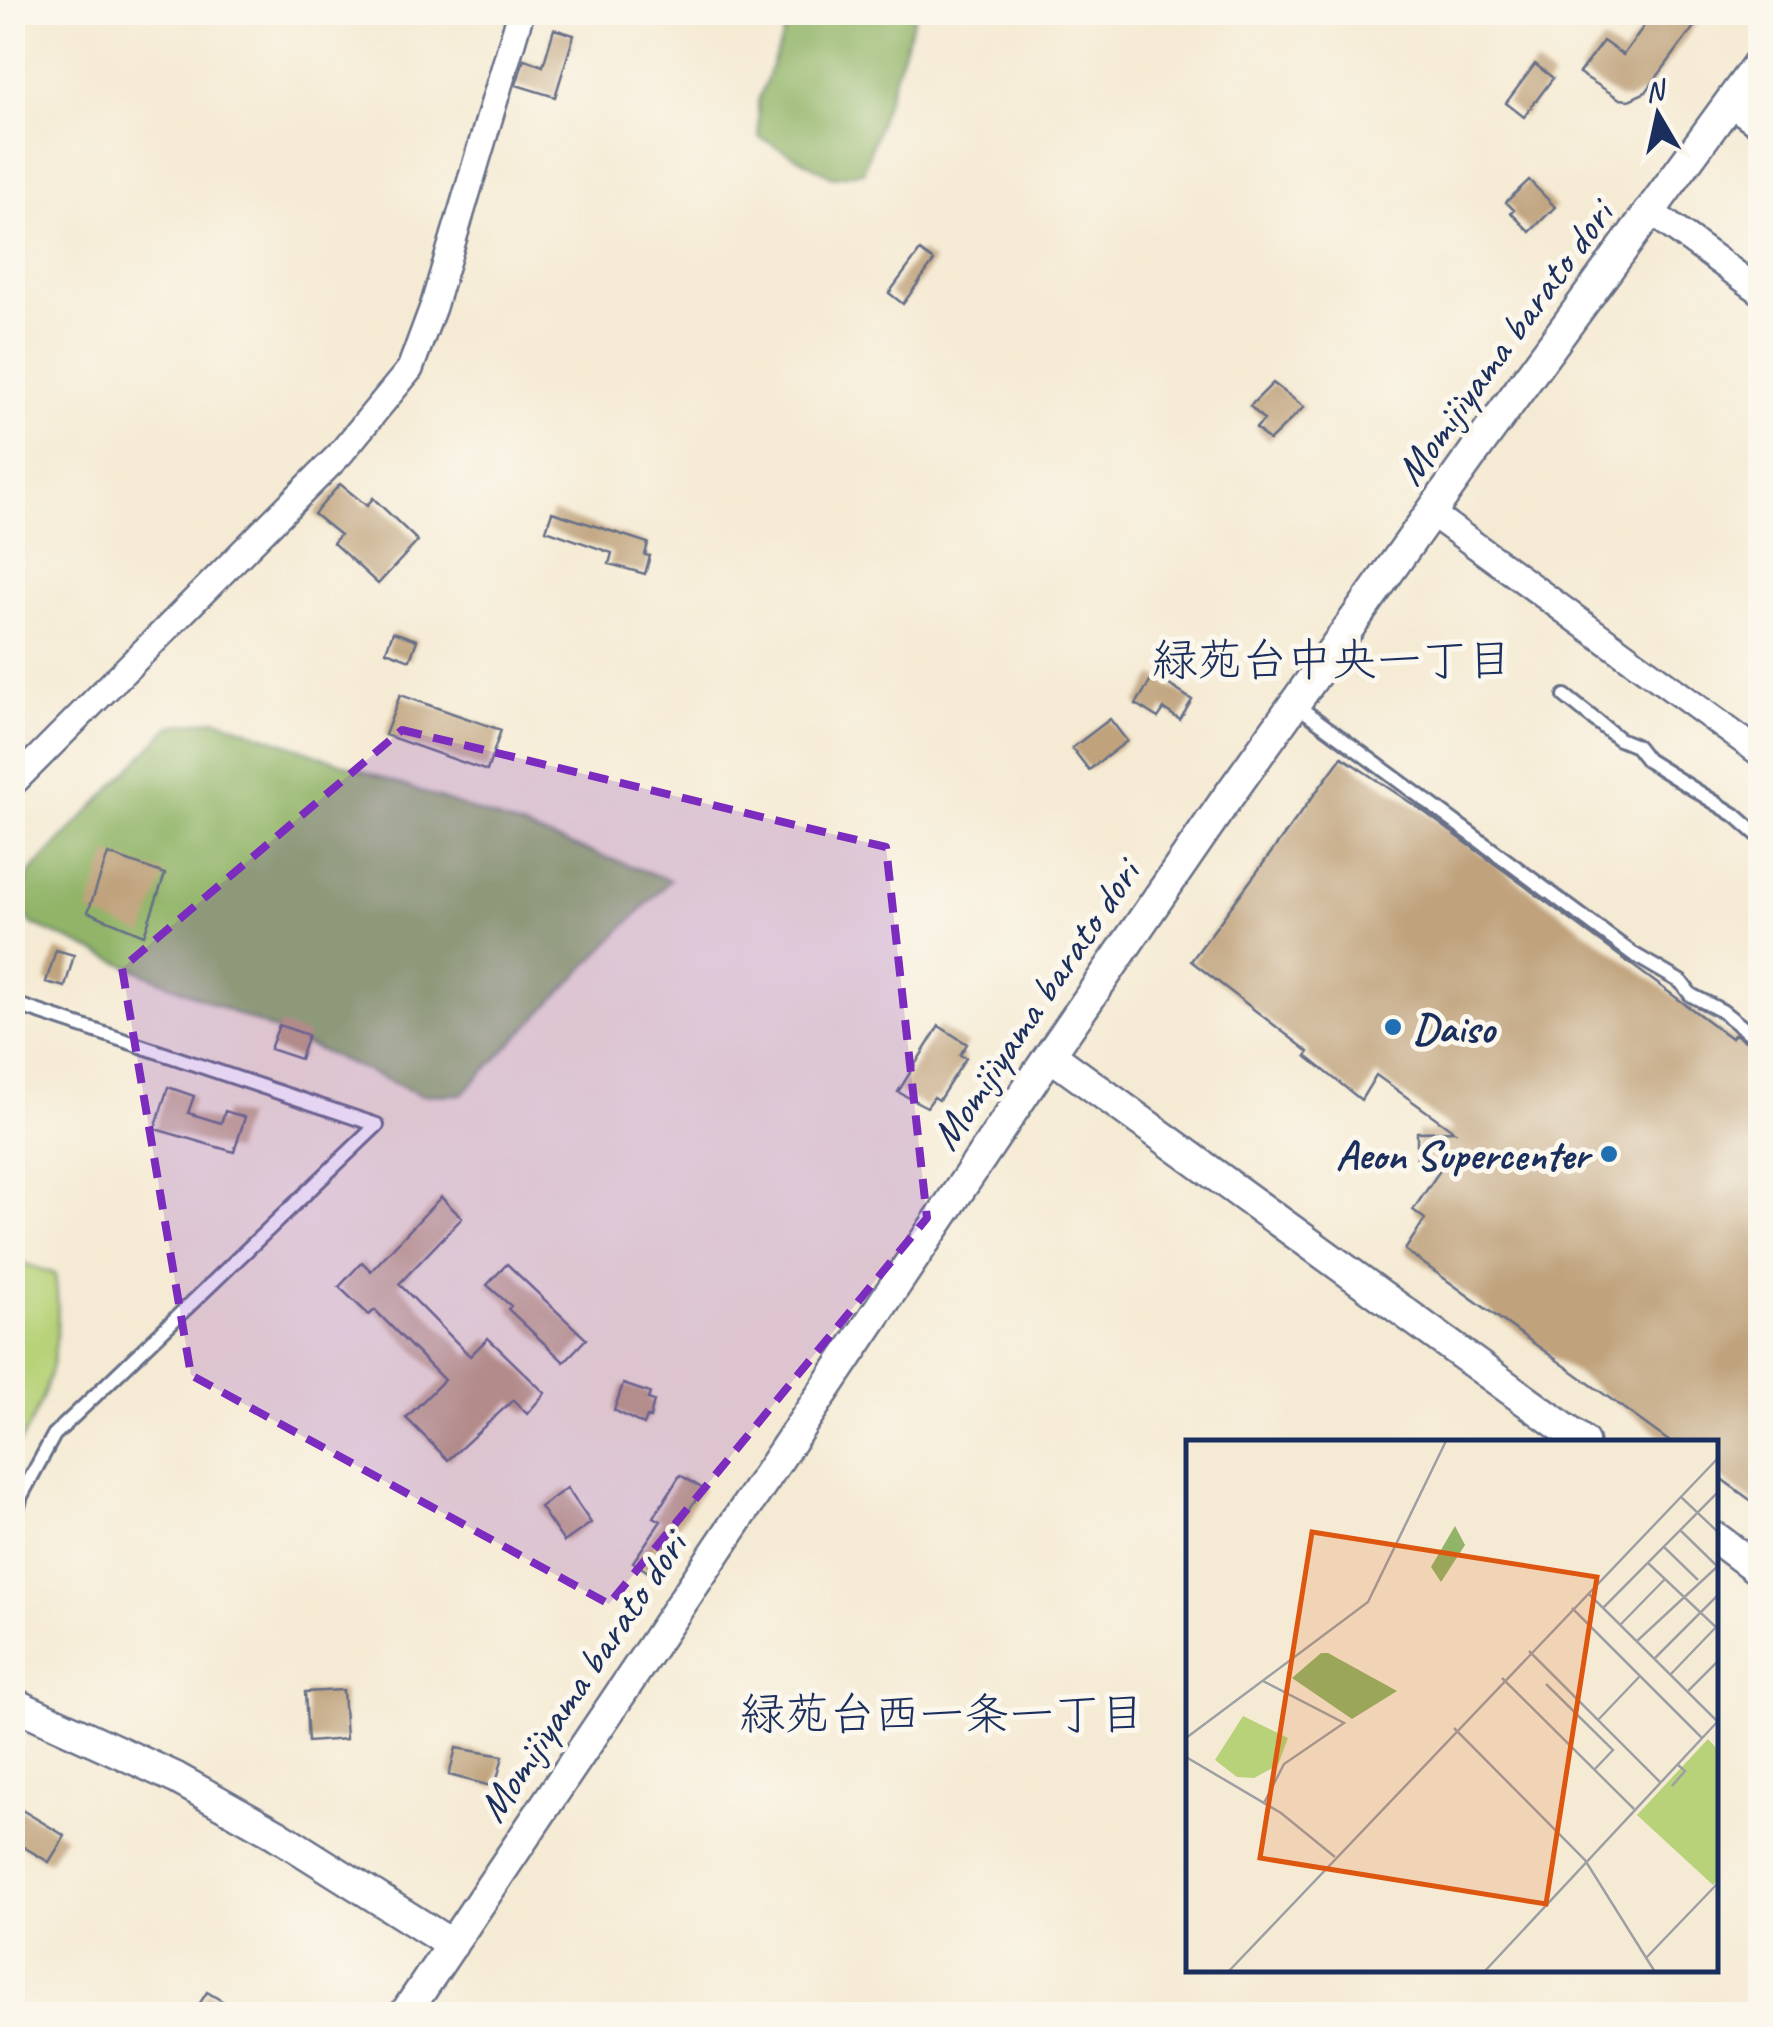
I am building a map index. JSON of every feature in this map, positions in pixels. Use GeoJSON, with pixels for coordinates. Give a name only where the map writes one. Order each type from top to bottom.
{"type":"FeatureCollection","features":[{"type":"Feature","properties":{"kind":"street"},"geometry":{"type":"LineString","coordinates":[[12,784],[340,454],[410,369],[433,307],[521,12]]}},
{"type":"Feature","properties":{"kind":"street","name":"Momijiyama barato dori"},"geometry":{"type":"LineString","coordinates":[[405,2014],[1050,1055],[1294,704],[1760,61]]}},
{"type":"Feature","properties":{"kind":"street"},"geometry":{"type":"LineString","coordinates":[[1731,104],[1760,125]]}},
{"type":"Feature","properties":{"kind":"street"},"geometry":{"type":"LineString","coordinates":[[1650,211],[1760,292]]}},
{"type":"Feature","properties":{"kind":"street"},"geometry":{"type":"LineString","coordinates":[[1431,513],[1760,753]]}},
{"type":"Feature","properties":{"kind":"street"},"geometry":{"type":"LineString","coordinates":[[1050,1055],[1580,1440]]}},
{"type":"Feature","properties":{"kind":"street"},"geometry":{"type":"LineString","coordinates":[[1718,1540],[1760,1571]]}},
{"type":"Feature","properties":{"kind":"street"},"geometry":{"type":"LineString","coordinates":[[12,1704],[176,1778],[276,1834],[452,1945]]}},
{"type":"Feature","properties":{"kind":"lane"},"geometry":{"type":"LineString","coordinates":[[1565,696],[1619,739],[1636,746],[1647,760],[1735,815],[1760,837]]}},
{"type":"Feature","properties":{"kind":"lane"},"geometry":{"type":"LineString","coordinates":[[1294,704],[1633,954],[1681,982],[1692,995],[1722,1011],[1760,1041]]}},
{"type":"Feature","properties":{"kind":"lane"},"geometry":{"type":"LineString","coordinates":[[12,1003],[377,1125],[54,1435],[21,1496],[12,1528]]}},
{"type":"Feature","properties":{"kind":"highlighted area"},"geometry":{"type":"Polygon","coordinates":[[[402,730],[886,847],[927,1218],[609,1604],[191,1375],[122,968],[402,730]]]}},
{"type":"Feature","properties":{"kind":"green space"},"geometry":{"type":"Polygon","coordinates":[[[792,13],[916,13],[863,172],[833,177],[759,137],[758,101],[792,13]]]}},
{"type":"Feature","properties":{"kind":"green space"},"geometry":{"type":"Polygon","coordinates":[[[217,719],[670,880],[462,1094],[421,1095],[32,924],[19,905],[30,873],[171,726],[217,719]]]}},
{"type":"Feature","properties":{"kind":"green space"},"geometry":{"type":"Polygon","coordinates":[[[13,1260],[55,1274],[57,1321],[45,1390],[13,1453],[13,1260]]]}},
{"type":"Feature","properties":{"kind":"building"},"geometry":{"type":"Polygon","coordinates":[[[1654,12],[1689,12],[1699,20],[1646,92],[1629,100],[1620,99],[1579,73],[1603,41],[1623,55],[1654,12]]]}},
{"type":"Feature","properties":{"kind":"building"},"geometry":{"type":"Polygon","coordinates":[[[554,29],[574,35],[555,97],[516,85],[524,59],[543,66],[554,29]]]}},
{"type":"Feature","properties":{"kind":"building"},"geometry":{"type":"Polygon","coordinates":[[[1535,64],[1553,78],[1524,117],[1506,103],[1535,64]]]}},
{"type":"Feature","properties":{"kind":"building"},"geometry":{"type":"Polygon","coordinates":[[[1529,180],[1555,207],[1530,232],[1506,202],[1529,180]]]}},
{"type":"Feature","properties":{"kind":"building"},"geometry":{"type":"Polygon","coordinates":[[[920,251],[934,261],[903,304],[889,293],[920,251]]]}},
{"type":"Feature","properties":{"kind":"building"},"geometry":{"type":"Polygon","coordinates":[[[1273,383],[1304,407],[1269,441],[1256,428],[1264,420],[1250,406],[1273,383]]]}},
{"type":"Feature","properties":{"kind":"building"},"geometry":{"type":"Polygon","coordinates":[[[340,484],[367,506],[373,498],[418,541],[378,584],[333,543],[340,535],[314,514],[340,484]]]}},
{"type":"Feature","properties":{"kind":"building"},"geometry":{"type":"Polygon","coordinates":[[[552,512],[648,543],[645,555],[650,556],[645,574],[609,564],[612,553],[546,530],[552,512]]]}},
{"type":"Feature","properties":{"kind":"building"},"geometry":{"type":"Polygon","coordinates":[[[393,632],[417,640],[410,660],[386,651],[393,632]]]}},
{"type":"Feature","properties":{"kind":"building"},"geometry":{"type":"Polygon","coordinates":[[[1154,675],[1192,700],[1180,720],[1164,709],[1158,718],[1136,704],[1154,675]]]}},
{"type":"Feature","properties":{"kind":"building"},"geometry":{"type":"Polygon","coordinates":[[[400,695],[501,730],[487,771],[385,735],[400,695]]]}},
{"type":"Feature","properties":{"kind":"building"},"geometry":{"type":"Polygon","coordinates":[[[1110,719],[1127,741],[1089,770],[1072,748],[1110,719]]]}},
{"type":"Feature","properties":{"kind":"building"},"geometry":{"type":"Polygon","coordinates":[[[1342,757],[1423,811],[1731,1038],[1735,1034],[1760,1051],[1760,1507],[1718,1476],[1718,1440],[1667,1440],[1405,1250],[1425,1219],[1413,1210],[1445,1163],[1417,1160],[1417,1132],[1454,1131],[1376,1075],[1361,1100],[1306,1056],[1309,1052],[1191,961],[1342,757]]]}},
{"type":"Feature","properties":{"kind":"building"},"geometry":{"type":"Polygon","coordinates":[[[108,854],[165,874],[144,935],[88,912],[108,854]]]}},
{"type":"Feature","properties":{"kind":"building"},"geometry":{"type":"Polygon","coordinates":[[[56,950],[74,955],[65,987],[46,982],[56,950]]]}},
{"type":"Feature","properties":{"kind":"building"},"geometry":{"type":"Polygon","coordinates":[[[279,1025],[308,1035],[300,1059],[270,1049],[279,1025]]]}},
{"type":"Feature","properties":{"kind":"building"},"geometry":{"type":"Polygon","coordinates":[[[939,1026],[967,1044],[960,1055],[966,1058],[939,1100],[934,1097],[927,1107],[898,1092],[939,1026]]]}},
{"type":"Feature","properties":{"kind":"building"},"geometry":{"type":"Polygon","coordinates":[[[168,1087],[194,1096],[188,1113],[221,1123],[225,1111],[245,1117],[234,1152],[155,1129],[168,1087]]]}},
{"type":"Feature","properties":{"kind":"building"},"geometry":{"type":"Polygon","coordinates":[[[441,1197],[462,1218],[399,1284],[470,1356],[488,1338],[545,1393],[527,1414],[513,1400],[448,1460],[406,1418],[444,1380],[375,1310],[369,1315],[339,1287],[362,1262],[371,1271],[441,1197]]]}},
{"type":"Feature","properties":{"kind":"building"},"geometry":{"type":"Polygon","coordinates":[[[507,1264],[586,1339],[564,1362],[487,1285],[507,1264]]]}},
{"type":"Feature","properties":{"kind":"building"},"geometry":{"type":"Polygon","coordinates":[[[623,1384],[650,1393],[648,1399],[654,1401],[644,1425],[614,1410],[623,1384]]]}},
{"type":"Feature","properties":{"kind":"building"},"geometry":{"type":"Polygon","coordinates":[[[680,1475],[703,1489],[648,1572],[633,1562],[661,1521],[654,1517],[680,1475]]]}},
{"type":"Feature","properties":{"kind":"building"},"geometry":{"type":"Polygon","coordinates":[[[567,1488],[591,1523],[564,1542],[540,1507],[567,1488]]]}},
{"type":"Feature","properties":{"kind":"building"},"geometry":{"type":"Polygon","coordinates":[[[343,1690],[346,1739],[308,1742],[305,1692],[343,1690]]]}},
{"type":"Feature","properties":{"kind":"building"},"geometry":{"type":"Polygon","coordinates":[[[456,1748],[503,1756],[495,1787],[449,1775],[456,1748]]]}},
{"type":"Feature","properties":{"kind":"building"},"geometry":{"type":"Polygon","coordinates":[[[12,1804],[65,1836],[49,1862],[12,1840],[12,1804]]]}},
{"type":"Feature","properties":{"kind":"building"},"geometry":{"type":"Polygon","coordinates":[[[207,1992],[244,2014],[193,2014],[207,1992]]]}},
{"type":"Feature","properties":{"kind":"place","name":"Daiso"},"geometry":{"type":"Point","coordinates":[1393,1027]}},
{"type":"Feature","properties":{"kind":"place","name":"Aeon Supercenter"},"geometry":{"type":"Point","coordinates":[1609,1154]}},
{"type":"Feature","properties":{"kind":"district","name":"緑苑台中央一丁目"},"geometry":{"type":"Point","coordinates":[1332,659]}},
{"type":"Feature","properties":{"kind":"district","name":"緑苑台西一条一丁目"},"geometry":{"type":"Point","coordinates":[942,1713]}}]}
